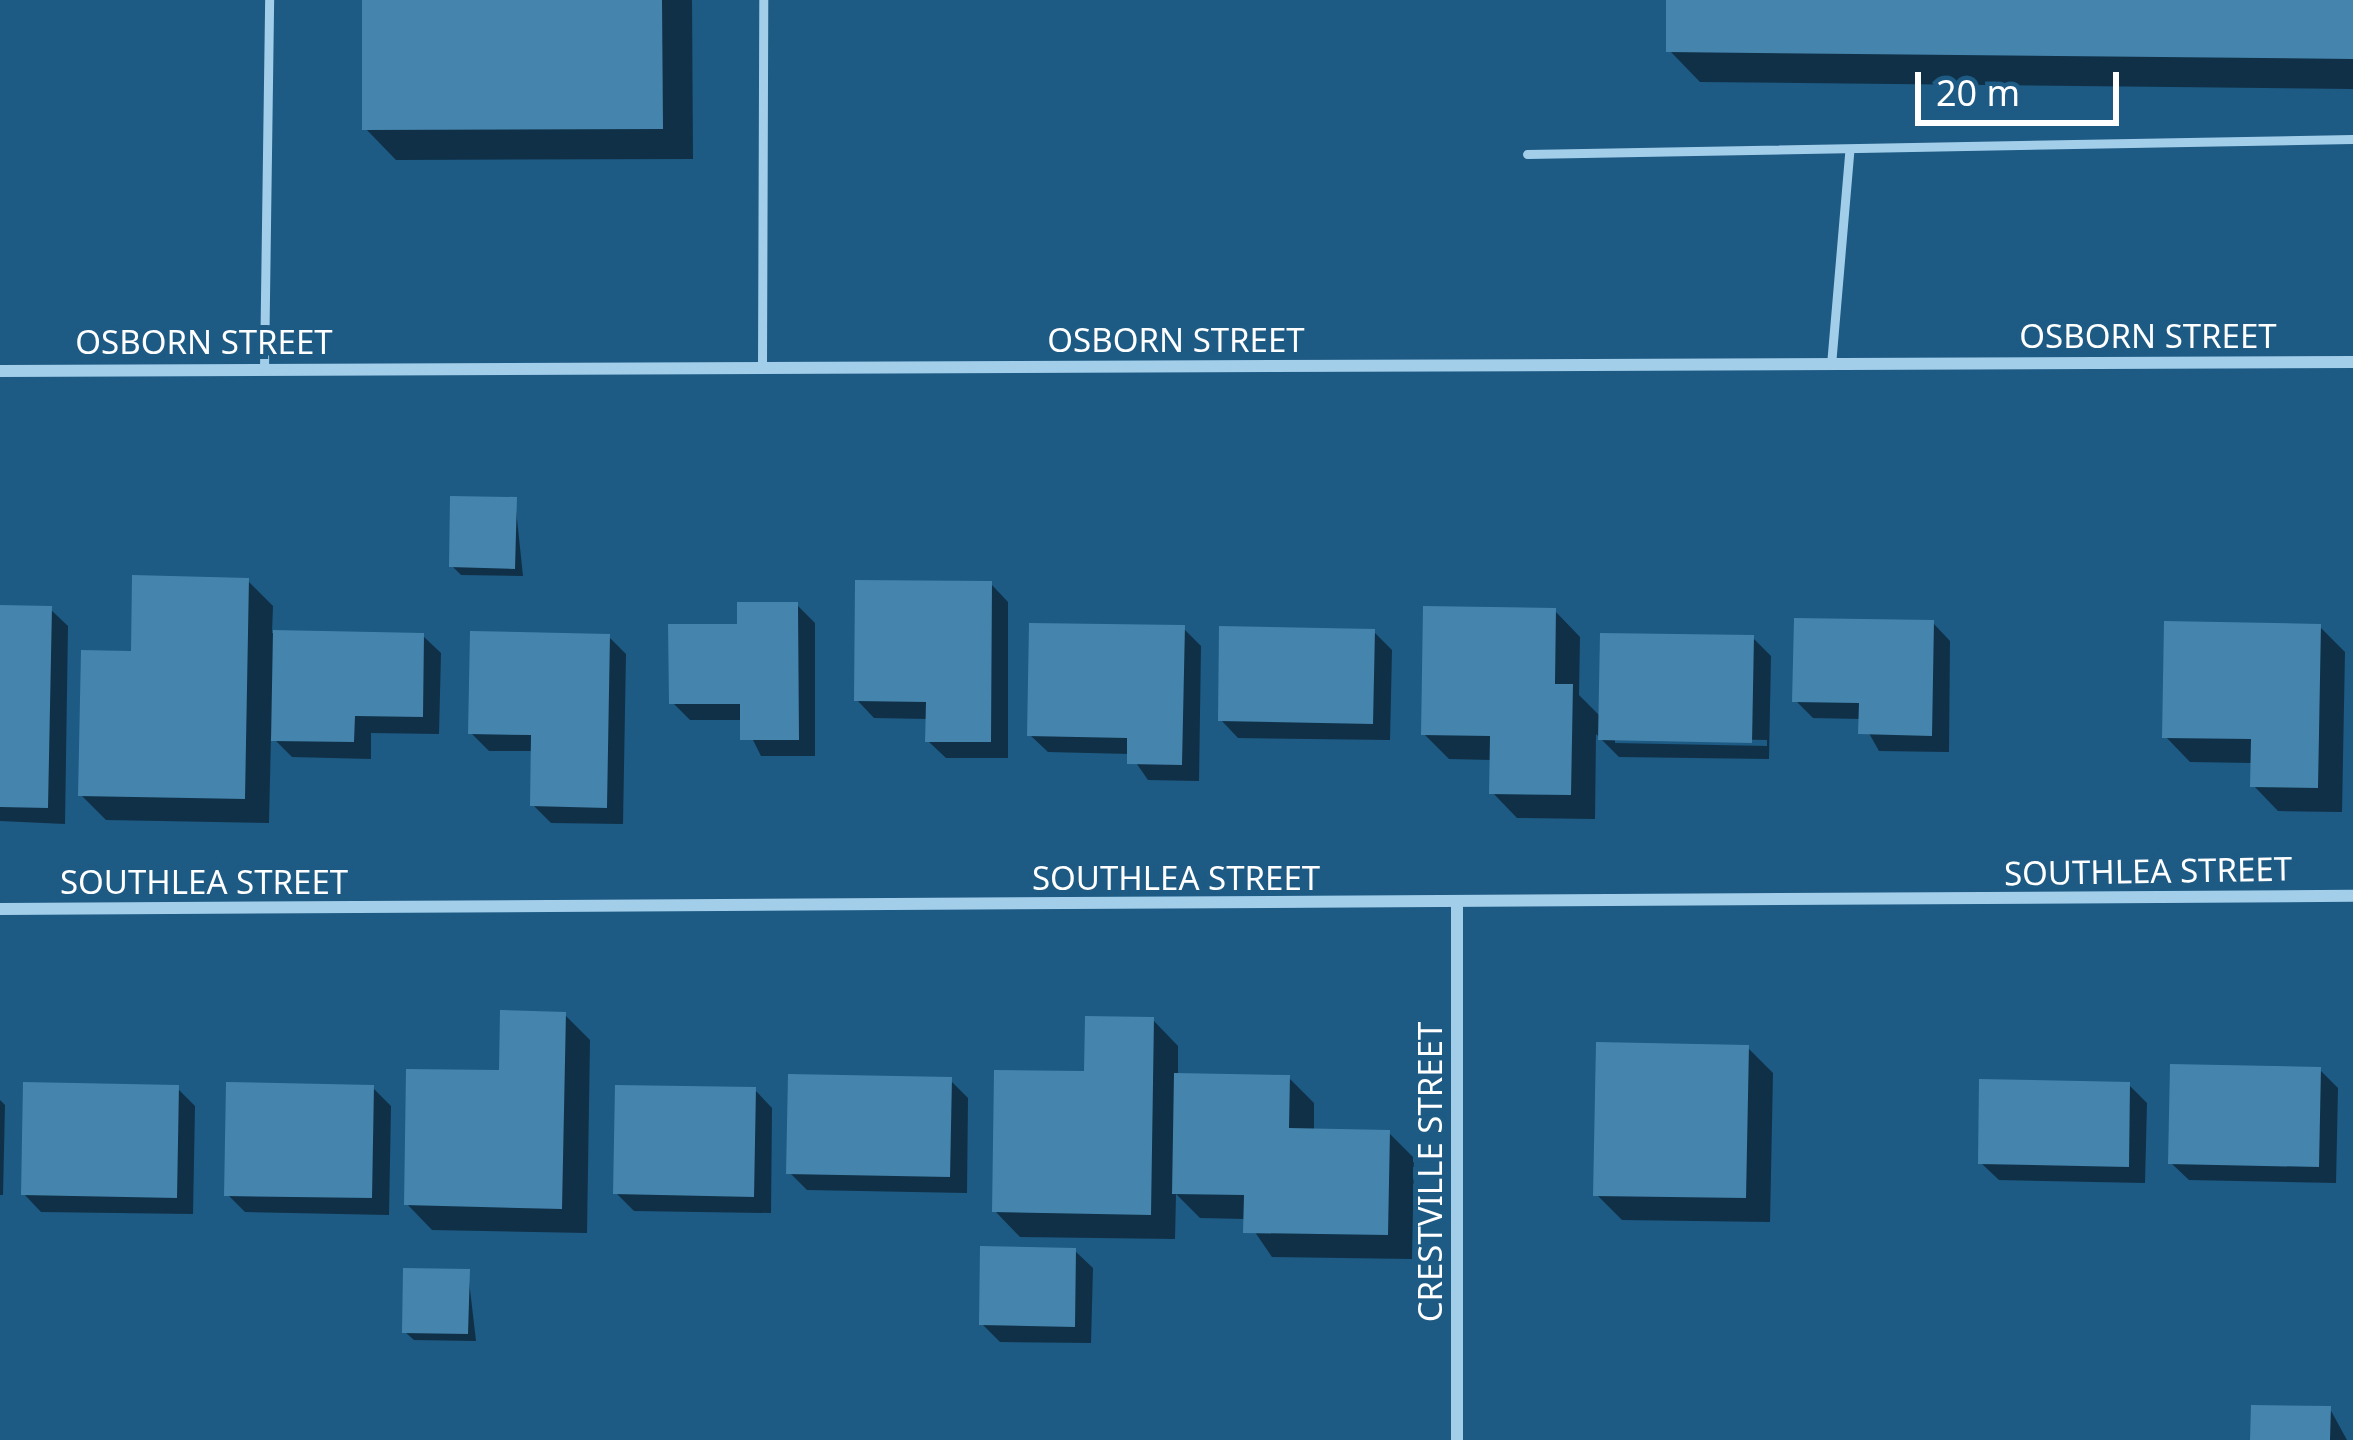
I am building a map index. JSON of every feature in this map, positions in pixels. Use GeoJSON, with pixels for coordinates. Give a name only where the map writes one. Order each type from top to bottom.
{"type":"FeatureCollection","features":[{"type":"Feature","properties":{"kind":"street","name":"OSBORN STREET"},"geometry":{"type":"LineString","coordinates":[[0,371],[2353,362]]}},
{"type":"Feature","properties":{"kind":"street","name":"SOUTHLEA STREET"},"geometry":{"type":"LineString","coordinates":[[0,909],[2353,896]]}},
{"type":"Feature","properties":{"kind":"street","name":"CRESTVILLE STREET"},"geometry":{"type":"LineString","coordinates":[[1457,904],[1457,1440]]}},
{"type":"Feature","properties":{"kind":"lane"},"geometry":{"type":"LineString","coordinates":[[264,369],[269,0]]}},
{"type":"Feature","properties":{"kind":"lane"},"geometry":{"type":"LineString","coordinates":[[762,368],[763,0]]}},
{"type":"Feature","properties":{"kind":"lane"},"geometry":{"type":"LineString","coordinates":[[1526,154],[1850,153],[2353,139]]}},
{"type":"Feature","properties":{"kind":"lane"},"geometry":{"type":"LineString","coordinates":[[1831,365],[1850,153]]}},
{"type":"Feature","properties":{"kind":"building"},"geometry":{"type":"Polygon","coordinates":[[[362,0],[662,0],[663,129],[362,130],[362,0]]]}},
{"type":"Feature","properties":{"kind":"building"},"geometry":{"type":"Polygon","coordinates":[[[1666,0],[2353,0],[2353,59],[1666,52],[1666,0]]]}},
{"type":"Feature","properties":{"kind":"building"},"geometry":{"type":"Polygon","coordinates":[[[450,496],[517,497],[515,569],[449,567],[450,496]]]}},
{"type":"Feature","properties":{"kind":"building"},"geometry":{"type":"Polygon","coordinates":[[[132,575],[249,578],[245,799],[78,796],[81,650],[131,651],[132,575]]]}},
{"type":"Feature","properties":{"kind":"building"},"geometry":{"type":"Polygon","coordinates":[[[855,580],[992,581],[991,742],[925,742],[926,702],[854,701],[855,580]]]}},
{"type":"Feature","properties":{"kind":"building"},"geometry":{"type":"Polygon","coordinates":[[[737,602],[798,602],[799,740],[740,740],[740,704],[669,704],[668,624],[737,624],[737,602]]]}},
{"type":"Feature","properties":{"kind":"building"},"geometry":{"type":"Polygon","coordinates":[[[0,605],[52,606],[48,808],[0,807],[0,605]]]}},
{"type":"Feature","properties":{"kind":"building"},"geometry":{"type":"Polygon","coordinates":[[[1423,606],[1556,608],[1555,684],[1573,684],[1571,795],[1489,794],[1490,736],[1421,735],[1423,606]]]}},
{"type":"Feature","properties":{"kind":"building"},"geometry":{"type":"Polygon","coordinates":[[[1794,618],[1934,620],[1932,736],[1858,734],[1859,703],[1792,702],[1794,618]]]}},
{"type":"Feature","properties":{"kind":"building"},"geometry":{"type":"Polygon","coordinates":[[[2164,621],[2321,624],[2318,788],[2250,787],[2251,739],[2162,738],[2164,621]]]}},
{"type":"Feature","properties":{"kind":"building"},"geometry":{"type":"Polygon","coordinates":[[[1029,623],[1185,625],[1182,765],[1127,764],[1127,738],[1027,736],[1029,623]]]}},
{"type":"Feature","properties":{"kind":"building"},"geometry":{"type":"Polygon","coordinates":[[[1219,626],[1375,629],[1373,724],[1218,721],[1219,626]]]}},
{"type":"Feature","properties":{"kind":"building"},"geometry":{"type":"Polygon","coordinates":[[[273,630],[424,633],[423,717],[355,716],[354,742],[271,741],[273,630]]]}},
{"type":"Feature","properties":{"kind":"building"},"geometry":{"type":"Polygon","coordinates":[[[470,631],[610,634],[607,808],[530,806],[531,735],[468,734],[470,631]]]}},
{"type":"Feature","properties":{"kind":"building"},"geometry":{"type":"Polygon","coordinates":[[[1600,633],[1754,635],[1752,743],[1598,740],[1600,633]]]}},
{"type":"Feature","properties":{"kind":"building"},"geometry":{"type":"Polygon","coordinates":[[[500,1010],[566,1012],[562,1209],[404,1205],[406,1069],[499,1070],[500,1010]]]}},
{"type":"Feature","properties":{"kind":"building"},"geometry":{"type":"Polygon","coordinates":[[[1085,1016],[1154,1017],[1151,1215],[992,1212],[994,1070],[1084,1071],[1085,1016]]]}},
{"type":"Feature","properties":{"kind":"building"},"geometry":{"type":"Polygon","coordinates":[[[1596,1042],[1749,1045],[1746,1198],[1593,1196],[1596,1042]]]}},
{"type":"Feature","properties":{"kind":"building"},"geometry":{"type":"Polygon","coordinates":[[[2170,1064],[2321,1067],[2319,1167],[2168,1164],[2170,1064]]]}},
{"type":"Feature","properties":{"kind":"building"},"geometry":{"type":"Polygon","coordinates":[[[1174,1073],[1290,1075],[1289,1128],[1390,1130],[1388,1235],[1243,1233],[1244,1195],[1172,1194],[1174,1073]]]}},
{"type":"Feature","properties":{"kind":"building"},"geometry":{"type":"Polygon","coordinates":[[[788,1074],[952,1077],[950,1177],[786,1174],[788,1074]]]}},
{"type":"Feature","properties":{"kind":"building"},"geometry":{"type":"Polygon","coordinates":[[[1979,1079],[2130,1082],[2129,1167],[1978,1164],[1979,1079]]]}},
{"type":"Feature","properties":{"kind":"building"},"geometry":{"type":"Polygon","coordinates":[[[23,1082],[179,1085],[177,1198],[21,1195],[23,1082]]]}},
{"type":"Feature","properties":{"kind":"building"},"geometry":{"type":"Polygon","coordinates":[[[226,1082],[374,1085],[372,1198],[224,1196],[226,1082]]]}},
{"type":"Feature","properties":{"kind":"building"},"geometry":{"type":"Polygon","coordinates":[[[615,1085],[756,1087],[754,1197],[613,1194],[615,1085]]]}},
{"type":"Feature","properties":{"kind":"building"},"geometry":{"type":"Polygon","coordinates":[[[980,1246],[1076,1248],[1075,1327],[979,1325],[980,1246]]]}},
{"type":"Feature","properties":{"kind":"building"},"geometry":{"type":"Polygon","coordinates":[[[403,1268],[470,1269],[468,1334],[402,1333],[403,1268]]]}},
{"type":"Feature","properties":{"kind":"building"},"geometry":{"type":"Polygon","coordinates":[[[2251,1405],[2331,1406],[2330,1440],[2250,1440],[2251,1405]]]}}]}
